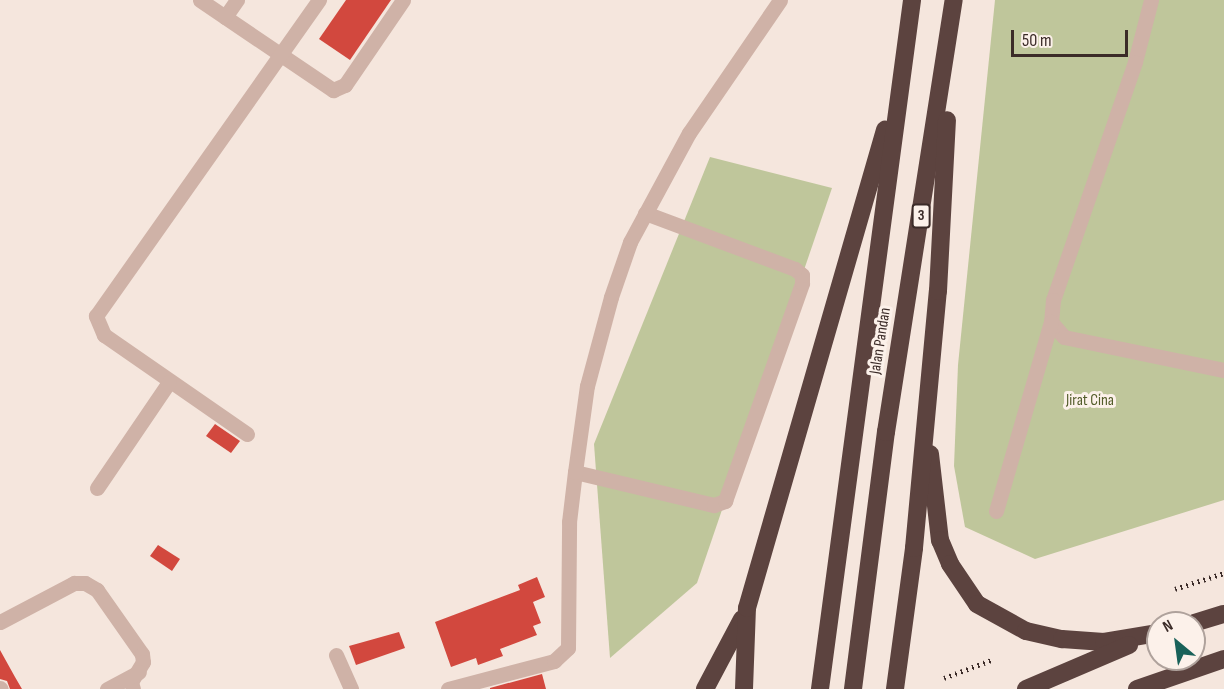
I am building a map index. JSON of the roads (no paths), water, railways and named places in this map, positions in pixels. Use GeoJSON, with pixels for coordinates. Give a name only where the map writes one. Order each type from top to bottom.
{"type":"FeatureCollection","features":[{"type":"Feature","properties":{"kind":"highway","name":"Jalan Pandan"},"geometry":{"type":"LineString","coordinates":[[820,689],[900,76],[912,0]]}},
{"type":"Feature","properties":{"kind":"highway","name":"Jalan Pandan"},"geometry":{"type":"LineString","coordinates":[[852,689],[886,432],[954,0]]}},
{"type":"Feature","properties":{"kind":"highway"},"geometry":{"type":"LineString","coordinates":[[896,689],[938,291],[954,0]]}},
{"type":"Feature","properties":{"kind":"highway"},"geometry":{"type":"LineString","coordinates":[[705,689],[747,608],[900,76]]}},
{"type":"Feature","properties":{"kind":"highway"},"geometry":{"type":"LineString","coordinates":[[926,413],[940,540],[950,564],[977,604],[1026,631],[1062,639],[1104,642],[1146,636]]}},
{"type":"Feature","properties":{"kind":"highway"},"geometry":{"type":"LineString","coordinates":[[744,689],[747,608]]}},
{"type":"Feature","properties":{"kind":"highway"},"geometry":{"type":"LineString","coordinates":[[1206,619],[1224,614]]}},
{"type":"Feature","properties":{"kind":"highway"},"geometry":{"type":"LineString","coordinates":[[1026,689],[1146,639]]}},
{"type":"Feature","properties":{"kind":"highway"},"geometry":{"type":"LineString","coordinates":[[1137,689],[1224,659]]}},
{"type":"Feature","properties":{"kind":"street"},"geometry":{"type":"LineString","coordinates":[[200,0],[324,86],[338,90],[345,85],[403,0]]}},
{"type":"Feature","properties":{"kind":"street"},"geometry":{"type":"LineString","coordinates":[[225,17],[237,0]]}},
{"type":"Feature","properties":{"kind":"street"},"geometry":{"type":"LineString","coordinates":[[247,434],[104,335],[96,316],[319,0]]}},
{"type":"Feature","properties":{"kind":"street"},"geometry":{"type":"LineString","coordinates":[[448,689],[479,684],[554,661],[568,648],[569,522],[575,472],[587,386],[611,297],[645,213],[689,133],[780,0]]}},
{"type":"Feature","properties":{"kind":"street"},"geometry":{"type":"LineString","coordinates":[[996,511],[1051,322],[1053,300],[1135,62],[1151,0]]}},
{"type":"Feature","properties":{"kind":"street"},"geometry":{"type":"LineString","coordinates":[[575,472],[714,505],[725,501],[802,283],[802,274],[795,269],[645,213]]}},
{"type":"Feature","properties":{"kind":"street"},"geometry":{"type":"LineString","coordinates":[[1051,322],[1064,337],[1224,370]]}},
{"type":"Feature","properties":{"kind":"street"},"geometry":{"type":"LineString","coordinates":[[97,488],[169,382]]}},
{"type":"Feature","properties":{"kind":"street"},"geometry":{"type":"LineString","coordinates":[[0,622],[74,583],[85,583],[98,590],[141,654],[139,672],[131,682],[133,689]]}},
{"type":"Feature","properties":{"kind":"street"},"geometry":{"type":"LineString","coordinates":[[336,655],[351,689]]}},
{"type":"Feature","properties":{"kind":"street"},"geometry":{"type":"LineString","coordinates":[[107,689],[139,672]]}},
{"type":"Feature","properties":{"kind":"railway"},"geometry":{"type":"LineString","coordinates":[[1175,589],[1224,573]]}},
{"type":"Feature","properties":{"kind":"railway"},"geometry":{"type":"LineString","coordinates":[[944,678],[994,659]]}},
{"type":"Feature","properties":{"kind":"park label","name":"Jirat Cina"},"geometry":{"type":"Point","coordinates":[1090,401]}}]}
